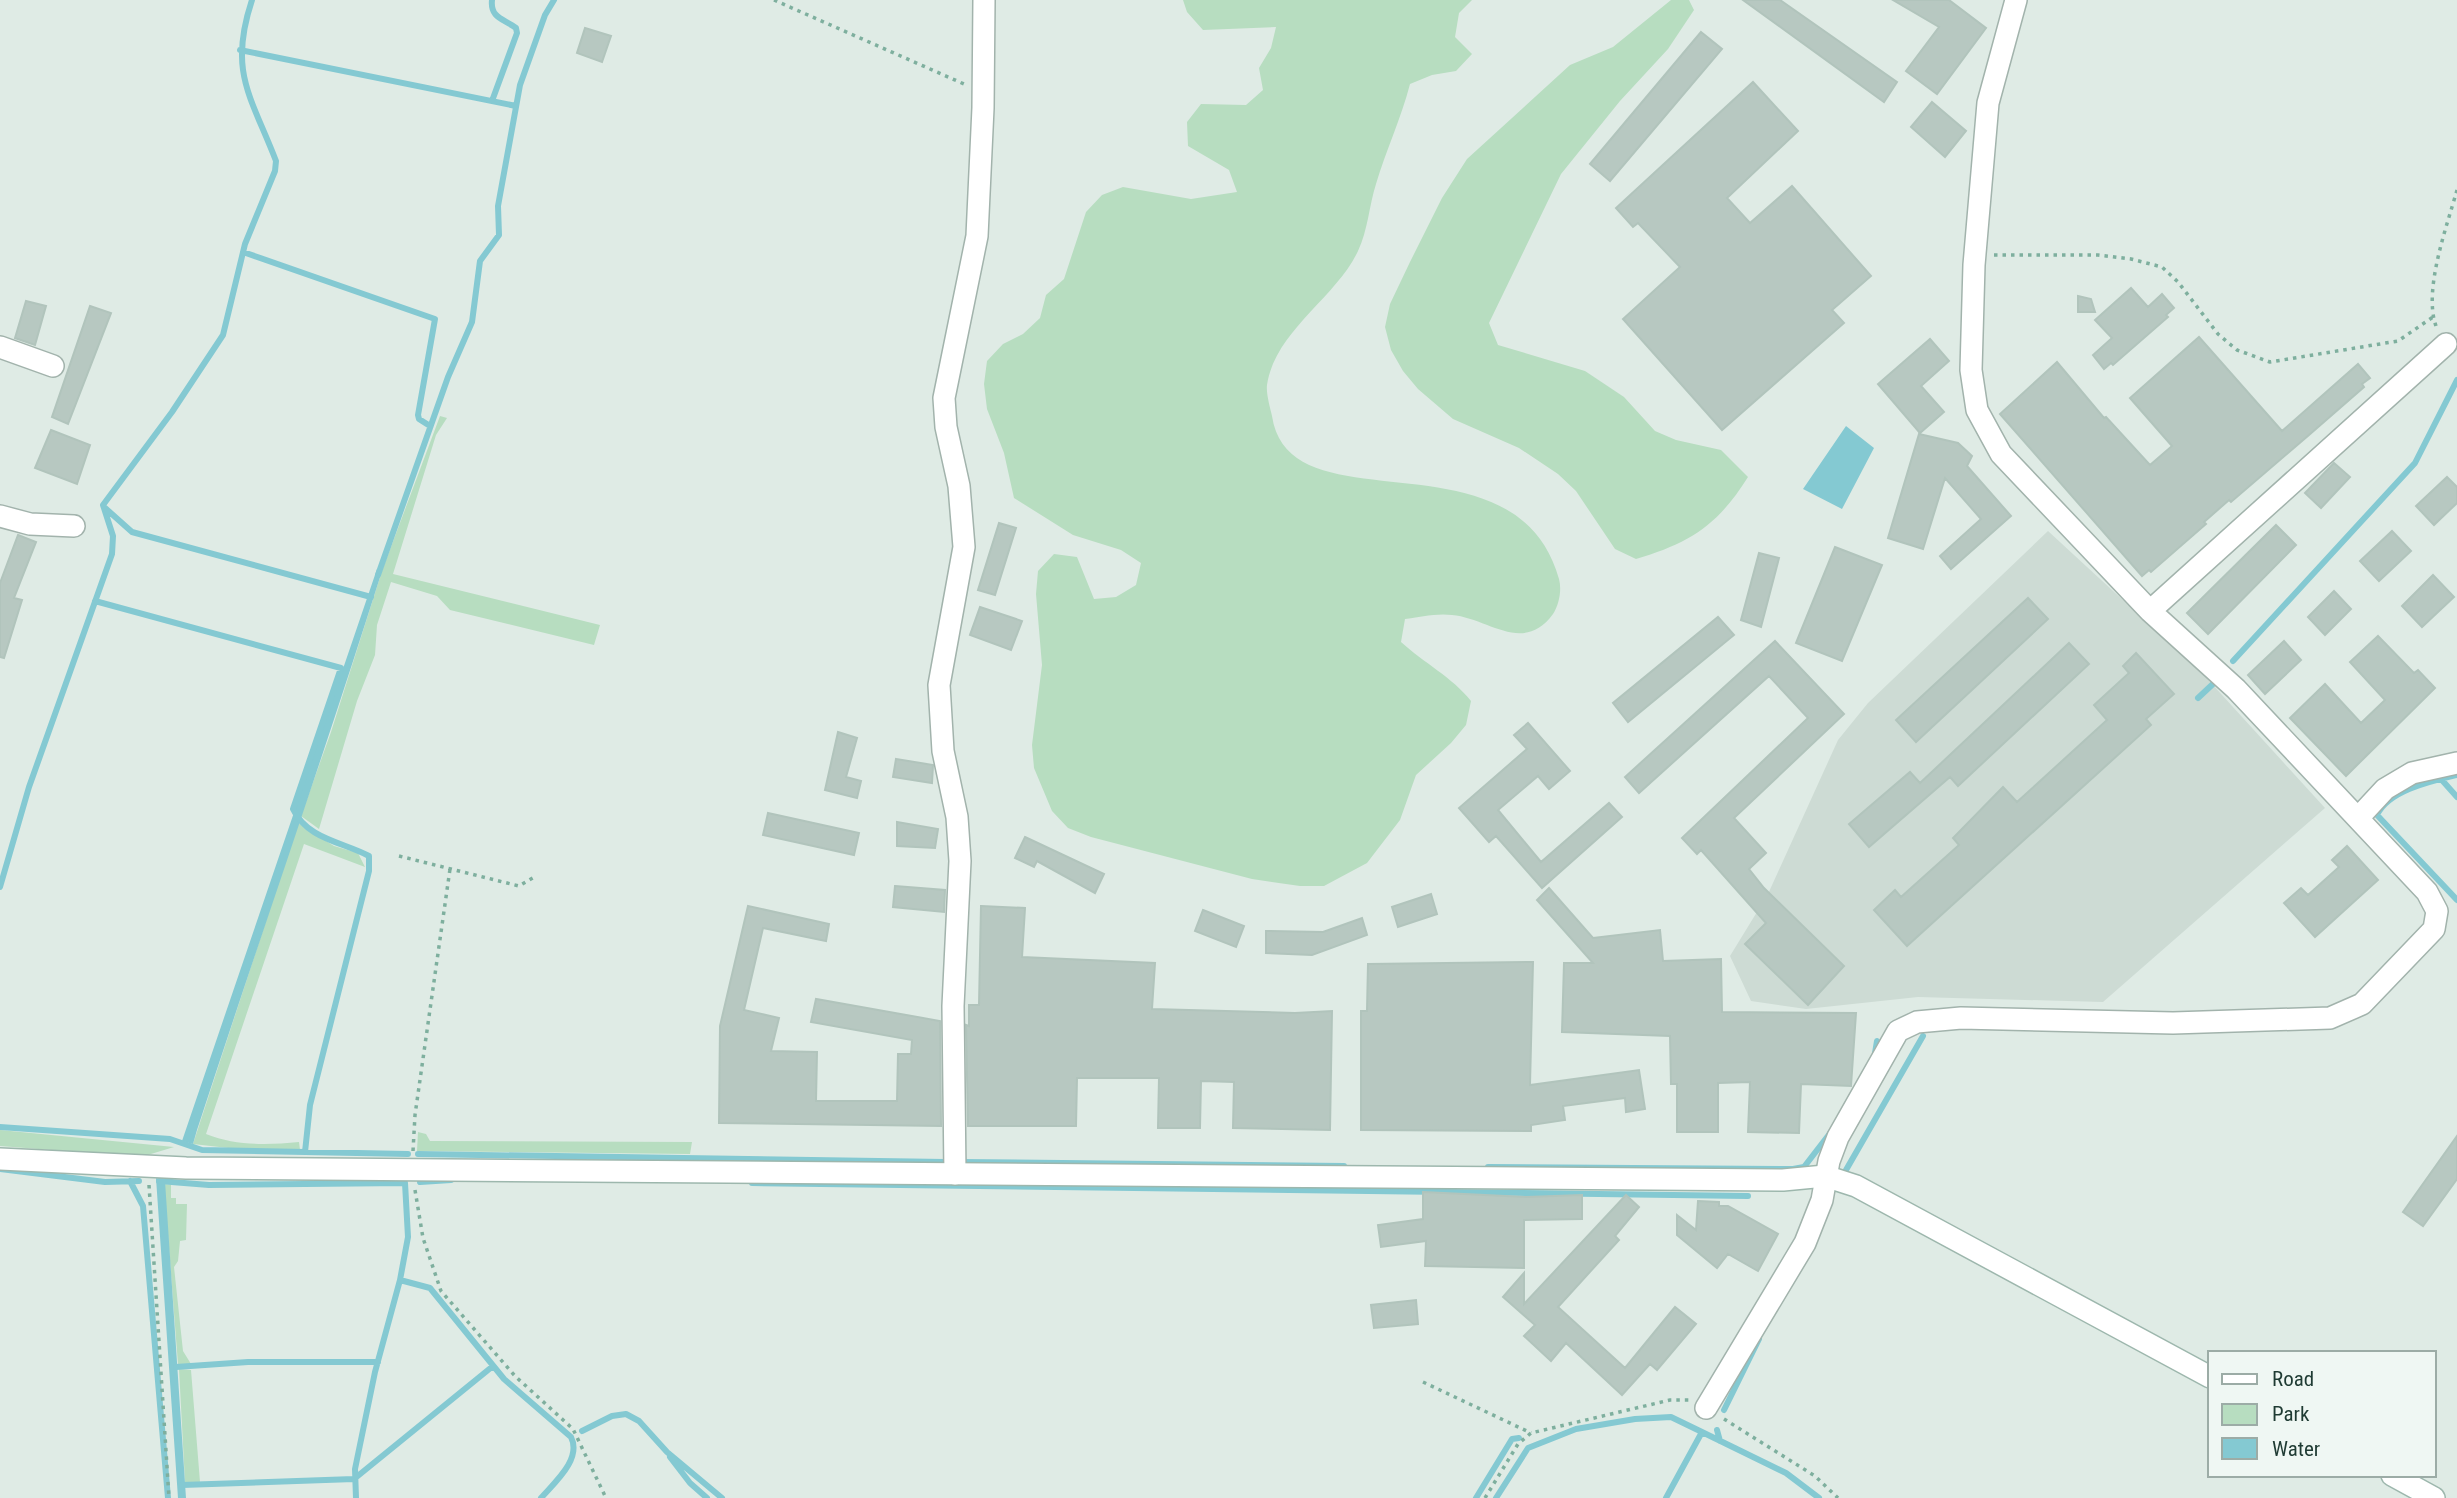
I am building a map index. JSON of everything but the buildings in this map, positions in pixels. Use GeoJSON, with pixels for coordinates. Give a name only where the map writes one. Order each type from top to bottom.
{"type":"FeatureCollection","features":[{"type":"Feature","properties":{"kind":"street"},"geometry":{"type":"LineString","coordinates":[[954,1174],[953,1006],[960,861],[957,817],[943,751],[939,685],[964,547],[959,486],[946,427],[944,398],[977,236],[984,0]]}},
{"type":"Feature","properties":{"kind":"street"},"geometry":{"type":"LineString","coordinates":[[1706,1408],[1805,1243],[1822,1200],[1825,1176],[1838,1138],[1898,1031],[1917,1023],[1961,1018],[2173,1023],[2330,1018],[2362,1004],[2434,929],[2438,920],[2433,900],[2359,817],[2219,672],[2150,611],[2001,454],[1977,410],[1971,370],[1975,255],[1988,103],[2016,0]]}},
{"type":"Feature","properties":{"kind":"street"},"geometry":{"type":"LineString","coordinates":[[2150,611],[2446,344]]}},
{"type":"Feature","properties":{"kind":"street"},"geometry":{"type":"LineString","coordinates":[[0,347],[53,366]]}},
{"type":"Feature","properties":{"kind":"street"},"geometry":{"type":"LineString","coordinates":[[0,516],[30,524],[74,526]]}},
{"type":"Feature","properties":{"kind":"street"},"geometry":{"type":"LineString","coordinates":[[2359,817],[2385,789],[2412,773],[2457,763]]}},
{"type":"Feature","properties":{"kind":"street"},"geometry":{"type":"LineString","coordinates":[[0,1158],[186,1168],[1783,1180],[1825,1176],[1856,1186],[2208,1376]]}},
{"type":"Feature","properties":{"kind":"street"},"geometry":{"type":"LineString","coordinates":[[2396,1477],[2434,1498]]}},
{"type":"Feature","properties":{"kind":"path"},"geometry":{"type":"LineString","coordinates":[[774,0],[983,90]]}},
{"type":"Feature","properties":{"kind":"path"},"geometry":{"type":"LineString","coordinates":[[2446,344],[2433,317],[2434,285],[2457,190]]}},
{"type":"Feature","properties":{"kind":"path"},"geometry":{"type":"LineString","coordinates":[[1975,255],[2098,255],[2132,259],[2162,267],[2178,282],[2218,334],[2237,351],[2270,362],[2398,341],[2433,317]]}},
{"type":"Feature","properties":{"kind":"path"},"geometry":{"type":"LineString","coordinates":[[399,856],[519,886],[536,876]]}},
{"type":"Feature","properties":{"kind":"path"},"geometry":{"type":"LineString","coordinates":[[450,869],[416,1102],[413,1168],[423,1238],[441,1291],[515,1376],[573,1429],[606,1498]]}},
{"type":"Feature","properties":{"kind":"path"},"geometry":{"type":"LineString","coordinates":[[152,1165],[169,1498]]}},
{"type":"Feature","properties":{"kind":"path"},"geometry":{"type":"LineString","coordinates":[[1423,1382],[1531,1433]]}},
{"type":"Feature","properties":{"kind":"path"},"geometry":{"type":"LineString","coordinates":[[1485,1498],[1518,1444],[1531,1433],[1670,1400],[1688,1399],[1780,1451],[1815,1476],[1838,1498]]}},
{"type":"Feature","properties":{"kind":"shaded area"},"geometry":{"type":"Polygon","coordinates":[[[2048,531],[2202,673],[2325,808],[2103,1002],[1918,997],[1806,1009],[1751,1001],[1730,956],[1768,894],[1838,740],[1868,703],[2048,531]]]}},
{"type":"Feature","properties":{"kind":"green space"},"geometry":{"type":"Polygon","coordinates":[[[1183,0],[1472,0],[1459,13],[1455,37],[1472,54],[1456,71],[1432,75],[1410,84],[1376,184],[1358,251],[1336,284],[1282,348],[1272,366],[1267,385],[1268,396],[1272,416],[1287,450],[1318,468],[1359,478],[1454,491],[1498,505],[1535,533],[1559,579],[1559,597],[1553,614],[1542,626],[1530,632],[1505,631],[1452,615],[1405,619],[1401,642],[1471,701],[1466,725],[1451,743],[1416,775],[1400,820],[1367,863],[1324,886],[1300,886],[1252,879],[1091,837],[1068,828],[1052,811],[1034,768],[1032,745],[1042,665],[1036,594],[1038,571],[1054,554],[1077,557],[1094,599],[1116,597],[1136,585],[1141,563],[1121,550],[1073,535],[1014,498],[1004,453],[987,409],[984,384],[987,361],[1003,344],[1023,334],[1040,318],[1046,295],[1064,279],[1086,212],[1102,195],[1123,187],[1191,199],[1237,192],[1229,170],[1188,146],[1187,122],[1201,104],[1246,105],[1263,90],[1259,68],[1271,48],[1276,27],[1203,30],[1187,12],[1183,0]]]}},
{"type":"Feature","properties":{"kind":"green space"},"geometry":{"type":"Polygon","coordinates":[[[1671,0],[1689,0],[1694,10],[1668,49],[1620,101],[1561,174],[1489,323],[1498,345],[1585,371],[1624,397],[1655,431],[1676,440],[1721,450],[1748,477],[1725,508],[1701,530],[1672,546],[1636,559],[1615,549],[1576,491],[1558,474],[1519,448],[1453,419],[1418,389],[1391,350],[1385,327],[1390,304],[1410,262],[1442,198],[1467,159],[1570,65],[1613,47],[1671,0]]]}},
{"type":"Feature","properties":{"kind":"green space"},"geometry":{"type":"Polygon","coordinates":[[[440,416],[447,418],[436,435],[393,574],[600,625],[594,645],[450,610],[437,596],[391,582],[377,625],[375,655],[357,701],[319,829],[301,816],[331,732],[382,571],[440,416]]]}},
{"type":"Feature","properties":{"kind":"green space"},"geometry":{"type":"Polygon","coordinates":[[[298,823],[334,846],[358,853],[365,867],[304,844],[206,1134],[252,1144],[299,1142],[300,1150],[246,1150],[193,1144],[298,823]]]}},
{"type":"Feature","properties":{"kind":"green space"},"geometry":{"type":"Polygon","coordinates":[[[0,1130],[174,1147],[141,1157],[0,1146],[0,1130]]]}},
{"type":"Feature","properties":{"kind":"green space"},"geometry":{"type":"Polygon","coordinates":[[[418,1132],[426,1134],[430,1141],[692,1142],[690,1154],[417,1151],[418,1132]]]}},
{"type":"Feature","properties":{"kind":"green space"},"geometry":{"type":"Polygon","coordinates":[[[164,1184],[171,1185],[171,1198],[176,1198],[176,1204],[187,1204],[186,1240],[180,1241],[178,1261],[174,1267],[183,1351],[191,1364],[178,1364],[164,1184]]]}},
{"type":"Feature","properties":{"kind":"green space"},"geometry":{"type":"Polygon","coordinates":[[[179,1369],[191,1370],[200,1482],[185,1482],[179,1369]]]}},
{"type":"Feature","properties":{"kind":"water"},"geometry":{"type":"Polygon","coordinates":[[[1846,426],[1874,448],[1842,509],[1803,489],[1846,426]]]}},
{"type":"Feature","properties":{"kind":"water"},"geometry":{"type":"Polygon","coordinates":[[[377,569],[382,571],[360,641],[193,1144],[182,1141],[377,569]]]}},
{"type":"Feature","properties":{"kind":"water"},"geometry":{"type":"Polygon","coordinates":[[[156,1178],[165,1181],[186,1498],[178,1498],[156,1178]]]}},
{"type":"Feature","properties":{"kind":"waterway"},"geometry":{"type":"LineString","coordinates":[[0,887],[29,787],[112,554],[113,536],[103,505],[172,412],[223,335],[245,244],[275,171],[276,161],[251,100],[242,65],[245,25],[252,0]]}},
{"type":"Feature","properties":{"kind":"waterway"},"geometry":{"type":"LineString","coordinates":[[492,0],[493,11],[516,28],[517,33],[492,101]]}},
{"type":"Feature","properties":{"kind":"waterway"},"geometry":{"type":"LineString","coordinates":[[378,575],[448,377],[472,322],[480,261],[499,235],[498,206],[520,85],[545,15],[554,0]]}},
{"type":"Feature","properties":{"kind":"waterway"},"geometry":{"type":"LineString","coordinates":[[240,50],[516,106]]}},
{"type":"Feature","properties":{"kind":"waterway"},"geometry":{"type":"LineString","coordinates":[[243,252],[435,319],[418,415],[419,419],[430,426]]}},
{"type":"Feature","properties":{"kind":"waterway"},"geometry":{"type":"LineString","coordinates":[[2233,661],[2415,463],[2457,380]]}},
{"type":"Feature","properties":{"kind":"waterway"},"geometry":{"type":"LineString","coordinates":[[104,507],[132,532],[371,597]]}},
{"type":"Feature","properties":{"kind":"waterway"},"geometry":{"type":"LineString","coordinates":[[95,601],[341,668],[293,809],[299,819],[316,833],[369,856],[369,871],[310,1105],[305,1152]]}},
{"type":"Feature","properties":{"kind":"waterway"},"geometry":{"type":"LineString","coordinates":[[2198,698],[2214,683]]}},
{"type":"Feature","properties":{"kind":"waterway"},"geometry":{"type":"LineString","coordinates":[[2457,775],[2401,793],[2383,806],[2377,815],[2457,900]]}},
{"type":"Feature","properties":{"kind":"waterway"},"geometry":{"type":"LineString","coordinates":[[2441,779],[2457,797]]}},
{"type":"Feature","properties":{"kind":"waterway"},"geometry":{"type":"LineString","coordinates":[[1846,1170],[1923,1036]]}},
{"type":"Feature","properties":{"kind":"waterway"},"geometry":{"type":"LineString","coordinates":[[1875,1053],[1877,1041]]}},
{"type":"Feature","properties":{"kind":"waterway"},"geometry":{"type":"LineString","coordinates":[[0,1127],[170,1139],[202,1150],[408,1154]]}},
{"type":"Feature","properties":{"kind":"waterway"},"geometry":{"type":"LineString","coordinates":[[1488,1167],[1793,1169],[1804,1167],[1831,1132]]}},
{"type":"Feature","properties":{"kind":"waterway"},"geometry":{"type":"LineString","coordinates":[[418,1154],[945,1162]]}},
{"type":"Feature","properties":{"kind":"waterway"},"geometry":{"type":"LineString","coordinates":[[961,1162],[1344,1166]]}},
{"type":"Feature","properties":{"kind":"waterway"},"geometry":{"type":"LineString","coordinates":[[0,1169],[105,1182],[139,1181]]}},
{"type":"Feature","properties":{"kind":"waterway"},"geometry":{"type":"LineString","coordinates":[[420,1182],[451,1180]]}},
{"type":"Feature","properties":{"kind":"waterway"},"geometry":{"type":"LineString","coordinates":[[130,1181],[143,1206],[168,1498]]}},
{"type":"Feature","properties":{"kind":"waterway"},"geometry":{"type":"LineString","coordinates":[[159,1181],[209,1185],[405,1183],[408,1237],[400,1280],[375,1372],[355,1469],[356,1498]]}},
{"type":"Feature","properties":{"kind":"waterway"},"geometry":{"type":"LineString","coordinates":[[752,1183],[1748,1196]]}},
{"type":"Feature","properties":{"kind":"waterway"},"geometry":{"type":"LineString","coordinates":[[400,1280],[430,1288],[504,1379],[571,1437],[573,1454],[570,1462],[541,1498]]}},
{"type":"Feature","properties":{"kind":"waterway"},"geometry":{"type":"LineString","coordinates":[[1724,1410],[1759,1339]]}},
{"type":"Feature","properties":{"kind":"waterway"},"geometry":{"type":"LineString","coordinates":[[176,1367],[248,1362],[378,1362]]}},
{"type":"Feature","properties":{"kind":"waterway"},"geometry":{"type":"LineString","coordinates":[[182,1485],[354,1479],[493,1366]]}},
{"type":"Feature","properties":{"kind":"waterway"},"geometry":{"type":"LineString","coordinates":[[582,1431],[612,1416],[626,1414],[639,1421],[667,1452],[722,1498]]}},
{"type":"Feature","properties":{"kind":"waterway"},"geometry":{"type":"LineString","coordinates":[[1496,1498],[1528,1448],[1576,1429],[1635,1419],[1671,1417],[1702,1432],[1666,1498]]}},
{"type":"Feature","properties":{"kind":"waterway"},"geometry":{"type":"LineString","coordinates":[[1717,1430],[1720,1441]]}},
{"type":"Feature","properties":{"kind":"waterway"},"geometry":{"type":"LineString","coordinates":[[1702,1432],[1786,1473],[1819,1498]]}},
{"type":"Feature","properties":{"kind":"waterway"},"geometry":{"type":"LineString","coordinates":[[1476,1498],[1512,1439],[1519,1438]]}},
{"type":"Feature","properties":{"kind":"waterway"},"geometry":{"type":"LineString","coordinates":[[670,1457],[690,1483],[707,1498]]}}]}
